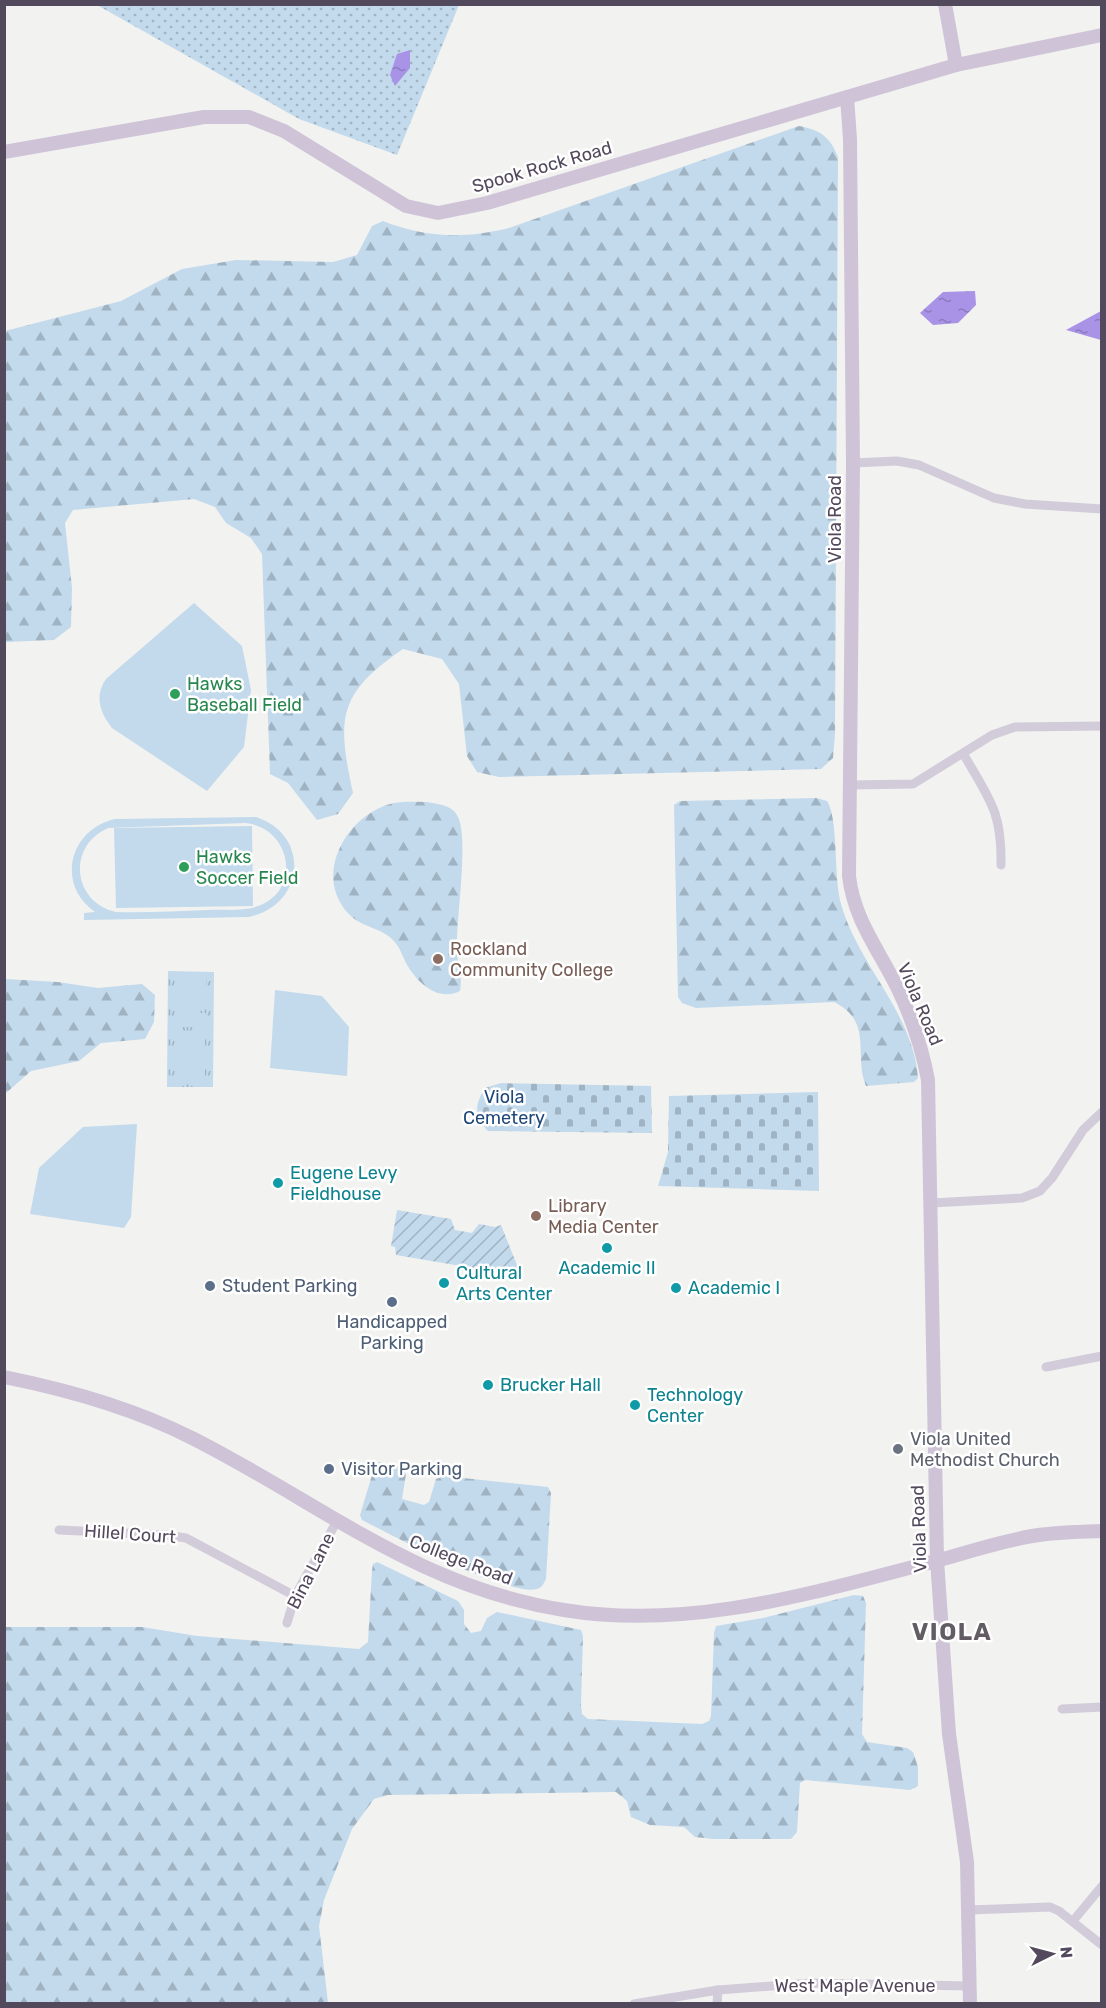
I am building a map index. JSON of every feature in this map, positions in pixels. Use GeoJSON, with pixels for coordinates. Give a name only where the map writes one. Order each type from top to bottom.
{"type":"FeatureCollection","features":[{"type":"Feature","properties":{"kind":"street"},"geometry":{"type":"LineString","coordinates":[[945,4],[956,65]]}},
{"type":"Feature","properties":{"kind":"street","name":"Spook Rock Road"},"geometry":{"type":"LineString","coordinates":[[4,152],[204,117],[249,117],[285,131],[394,201],[417,210],[438,213],[487,203],[956,65],[1101,34]]}},
{"type":"Feature","properties":{"kind":"street","name":"Viola Road"},"geometry":{"type":"LineString","coordinates":[[847,97],[850,139],[853,463],[849,876],[855,909],[861,925],[898,989],[914,1025],[925,1062],[931,1118],[938,1560],[949,1734],[967,1862],[970,2004]]}},
{"type":"Feature","properties":{"kind":"street"},"geometry":{"type":"LineString","coordinates":[[853,463],[897,461],[919,465],[994,498],[1025,504],[1101,509]]}},
{"type":"Feature","properties":{"kind":"street"},"geometry":{"type":"LineString","coordinates":[[850,785],[912,784],[964,755],[992,735],[1015,727],[1101,726]]}},
{"type":"Feature","properties":{"kind":"street"},"geometry":{"type":"LineString","coordinates":[[964,755],[998,817],[1002,834],[1001,865]]}},
{"type":"Feature","properties":{"kind":"street"},"geometry":{"type":"LineString","coordinates":[[932,1203],[1022,1198],[1040,1191],[1052,1178],[1083,1130],[1101,1112]]}},
{"type":"Feature","properties":{"kind":"street"},"geometry":{"type":"LineString","coordinates":[[1046,1367],[1101,1356]]}},
{"type":"Feature","properties":{"kind":"street","name":"College Road"},"geometry":{"type":"LineString","coordinates":[[4,1377],[78,1394],[163,1425],[234,1461],[418,1566],[461,1584],[530,1604],[600,1615],[673,1616],[739,1608],[1033,1536],[1101,1531]]}},
{"type":"Feature","properties":{"kind":"street","name":"Bina Lane"},"geometry":{"type":"LineString","coordinates":[[287,1623],[295,1596],[337,1521]]}},
{"type":"Feature","properties":{"kind":"street","name":"Hillel Court"},"geometry":{"type":"LineString","coordinates":[[59,1530],[186,1538],[295,1596]]}},
{"type":"Feature","properties":{"kind":"street"},"geometry":{"type":"LineString","coordinates":[[1062,1709],[1101,1707]]}},
{"type":"Feature","properties":{"kind":"street"},"geometry":{"type":"LineString","coordinates":[[1072,1921],[1101,1886]]}},
{"type":"Feature","properties":{"kind":"street"},"geometry":{"type":"LineString","coordinates":[[968,1910],[1050,1907],[1072,1921],[1101,1945]]}},
{"type":"Feature","properties":{"kind":"street","name":"West Maple Avenue"},"geometry":{"type":"LineString","coordinates":[[634,2004],[718,1990],[811,1983],[970,1986]]}},
{"type":"Feature","properties":{"kind":"street"},"geometry":{"type":"LineString","coordinates":[[717,2004],[718,1990]]}},
{"type":"Feature","properties":{"kind":"green space"},"geometry":{"type":"Polygon","coordinates":[[[97,5],[459,5],[397,155],[299,119],[97,5]]]}},
{"type":"Feature","properties":{"kind":"green space"},"geometry":{"type":"Polygon","coordinates":[[[799,126],[819,132],[828,139],[838,157],[835,734],[833,758],[821,769],[499,777],[477,772],[467,756],[459,684],[442,659],[403,649],[365,680],[354,695],[347,710],[344,727],[353,793],[338,814],[317,820],[288,783],[270,774],[262,554],[251,538],[226,523],[215,507],[194,499],[73,510],[65,523],[72,588],[71,627],[54,640],[5,642],[5,331],[121,301],[182,269],[236,260],[333,262],[357,255],[372,226],[383,221],[415,231],[446,235],[477,234],[509,228],[799,126]]]}},
{"type":"Feature","properties":{"kind":"green space","name":"Hawks Baseball Field"},"geometry":{"type":"Polygon","coordinates":[[[194,603],[242,646],[251,690],[244,747],[207,791],[112,728],[104,716],[99,698],[106,679],[194,603]]]}},
{"type":"Feature","properties":{"kind":"green space"},"geometry":{"type":"Polygon","coordinates":[[[816,798],[827,801],[831,810],[841,904],[860,948],[906,1032],[914,1054],[918,1078],[914,1082],[866,1086],[858,1029],[854,1019],[846,1010],[834,1002],[696,1008],[682,1003],[678,997],[674,805],[680,801],[816,798]]]}},
{"type":"Feature","properties":{"kind":"green space"},"geometry":{"type":"Polygon","coordinates":[[[426,802],[453,810],[461,828],[462,861],[457,950],[461,986],[460,991],[452,994],[436,992],[422,984],[406,963],[393,940],[350,915],[339,900],[334,883],[334,867],[339,850],[359,821],[390,804],[426,802]]]}},
{"type":"Feature","properties":{"kind":"green space"},"geometry":{"type":"Polygon","coordinates":[[[256,817],[274,826],[286,839],[293,853],[294,869],[290,885],[281,899],[268,910],[249,917],[84,920],[84,913],[95,912],[83,900],[75,887],[72,873],[73,859],[78,845],[87,834],[115,819],[256,817]],[[245,823],[108,828],[95,836],[86,847],[81,860],[80,873],[83,886],[90,897],[101,906],[116,912],[252,908],[272,898],[281,887],[286,874],[286,860],[281,847],[273,835],[261,827],[245,823]]]}},
{"type":"Feature","properties":{"kind":"green space","name":"Hawks Soccer Field"},"geometry":{"type":"Polygon","coordinates":[[[252,826],[253,906],[116,908],[114,828],[252,826]]]}},
{"type":"Feature","properties":{"kind":"green space"},"geometry":{"type":"Polygon","coordinates":[[[168,971],[214,972],[213,1087],[167,1087],[168,971]]]}},
{"type":"Feature","properties":{"kind":"green space"},"geometry":{"type":"Polygon","coordinates":[[[176,976],[206,976],[206,990],[175,990],[176,976]]]}},
{"type":"Feature","properties":{"kind":"green space"},"geometry":{"type":"Polygon","coordinates":[[[5,979],[58,982],[98,988],[142,984],[155,995],[154,1022],[145,1039],[101,1043],[79,1061],[31,1071],[5,1094],[5,979]]]}},
{"type":"Feature","properties":{"kind":"green space"},"geometry":{"type":"Polygon","coordinates":[[[275,990],[322,996],[349,1027],[347,1076],[270,1068],[275,990]]]}},
{"type":"Feature","properties":{"kind":"green space"},"geometry":{"type":"Polygon","coordinates":[[[176,994],[206,995],[206,1009],[175,1009],[176,994]]]}},
{"type":"Feature","properties":{"kind":"green space"},"geometry":{"type":"Polygon","coordinates":[[[176,1013],[206,1013],[206,1027],[175,1027],[176,1013]]]}},
{"type":"Feature","properties":{"kind":"green space"},"geometry":{"type":"Polygon","coordinates":[[[175,1031],[205,1032],[205,1046],[175,1045],[175,1031]]]}},
{"type":"Feature","properties":{"kind":"green space"},"geometry":{"type":"Polygon","coordinates":[[[175,1050],[205,1050],[205,1064],[175,1064],[175,1050]]]}},
{"type":"Feature","properties":{"kind":"green space"},"geometry":{"type":"Polygon","coordinates":[[[175,1069],[205,1069],[205,1083],[175,1083],[175,1069]]]}},
{"type":"Feature","properties":{"kind":"green space","name":"Viola Cemetery"},"geometry":{"type":"Polygon","coordinates":[[[501,1083],[651,1086],[652,1133],[488,1131],[478,1116],[477,1106],[485,1088],[501,1083]]]}},
{"type":"Feature","properties":{"kind":"green space"},"geometry":{"type":"Polygon","coordinates":[[[818,1092],[819,1191],[658,1186],[668,1152],[669,1096],[818,1092]]]}},
{"type":"Feature","properties":{"kind":"green space"},"geometry":{"type":"Polygon","coordinates":[[[137,1124],[131,1217],[124,1228],[30,1214],[39,1168],[83,1127],[137,1124]]]}},
{"type":"Feature","properties":{"kind":"green space"},"geometry":{"type":"Polygon","coordinates":[[[397,1210],[451,1219],[455,1230],[472,1233],[479,1224],[495,1227],[501,1225],[519,1270],[504,1277],[467,1271],[467,1267],[396,1255],[395,1247],[391,1246],[397,1210]]]}},
{"type":"Feature","properties":{"kind":"green space"},"geometry":{"type":"Polygon","coordinates":[[[379,1462],[403,1468],[406,1474],[402,1499],[424,1505],[429,1502],[436,1479],[444,1476],[548,1487],[551,1493],[546,1579],[543,1585],[537,1589],[523,1589],[502,1584],[450,1563],[362,1520],[360,1515],[375,1465],[379,1462]]]}},
{"type":"Feature","properties":{"kind":"green space"},"geometry":{"type":"Polygon","coordinates":[[[377,1562],[458,1601],[464,1610],[464,1624],[471,1633],[481,1631],[487,1618],[497,1612],[581,1630],[583,1636],[581,1705],[582,1714],[588,1719],[702,1724],[709,1721],[716,1626],[763,1618],[854,1595],[863,1596],[866,1603],[862,1734],[867,1742],[907,1748],[913,1752],[918,1767],[918,1786],[910,1790],[805,1780],[800,1783],[797,1832],[791,1839],[713,1839],[695,1837],[684,1827],[650,1825],[631,1817],[627,1801],[616,1792],[388,1795],[374,1799],[352,1829],[324,1900],[319,1926],[328,2003],[5,2003],[5,1627],[142,1627],[197,1636],[359,1649],[368,1642],[372,1570],[373,1564],[377,1562]]]}},
{"type":"Feature","properties":{"kind":"water"},"geometry":{"type":"Polygon","coordinates":[[[410,50],[410,68],[395,86],[390,75],[397,54],[410,50]]]}},
{"type":"Feature","properties":{"kind":"water"},"geometry":{"type":"Polygon","coordinates":[[[975,291],[976,305],[958,323],[933,325],[920,313],[943,292],[975,291]]]}},
{"type":"Feature","properties":{"kind":"water"},"geometry":{"type":"Polygon","coordinates":[[[1101,311],[1101,340],[1066,330],[1101,311]]]}},
{"type":"Feature","properties":{"kind":"place","name":"Hawks Baseball Field"},"geometry":{"type":"Point","coordinates":[175,694]}},
{"type":"Feature","properties":{"kind":"place","name":"Hawks Soccer Field"},"geometry":{"type":"Point","coordinates":[184,867]}},
{"type":"Feature","properties":{"kind":"place","name":"Rockland Community College"},"geometry":{"type":"Point","coordinates":[438,959]}},
{"type":"Feature","properties":{"kind":"place","name":"Eugene Levy Fieldhouse"},"geometry":{"type":"Point","coordinates":[278,1183]}},
{"type":"Feature","properties":{"kind":"place","name":"Library Media Center"},"geometry":{"type":"Point","coordinates":[536,1216]}},
{"type":"Feature","properties":{"kind":"place","name":"Academic II"},"geometry":{"type":"Point","coordinates":[607,1248]}},
{"type":"Feature","properties":{"kind":"place","name":"Cultural Arts Center"},"geometry":{"type":"Point","coordinates":[444,1283]}},
{"type":"Feature","properties":{"kind":"place","name":"Student Parking"},"geometry":{"type":"Point","coordinates":[210,1286]}},
{"type":"Feature","properties":{"kind":"place","name":"Academic I"},"geometry":{"type":"Point","coordinates":[676,1288]}},
{"type":"Feature","properties":{"kind":"place","name":"Handicapped Parking"},"geometry":{"type":"Point","coordinates":[392,1302]}},
{"type":"Feature","properties":{"kind":"place","name":"Brucker Hall"},"geometry":{"type":"Point","coordinates":[488,1385]}},
{"type":"Feature","properties":{"kind":"place","name":"Technology Center"},"geometry":{"type":"Point","coordinates":[635,1405]}},
{"type":"Feature","properties":{"kind":"place","name":"Viola United Methodist Church"},"geometry":{"type":"Point","coordinates":[898,1449]}},
{"type":"Feature","properties":{"kind":"place","name":"Visitor Parking"},"geometry":{"type":"Point","coordinates":[329,1469]}},
{"type":"Feature","properties":{"kind":"district","name":"VIOLA"},"geometry":{"type":"Point","coordinates":[952,1632]}}]}
